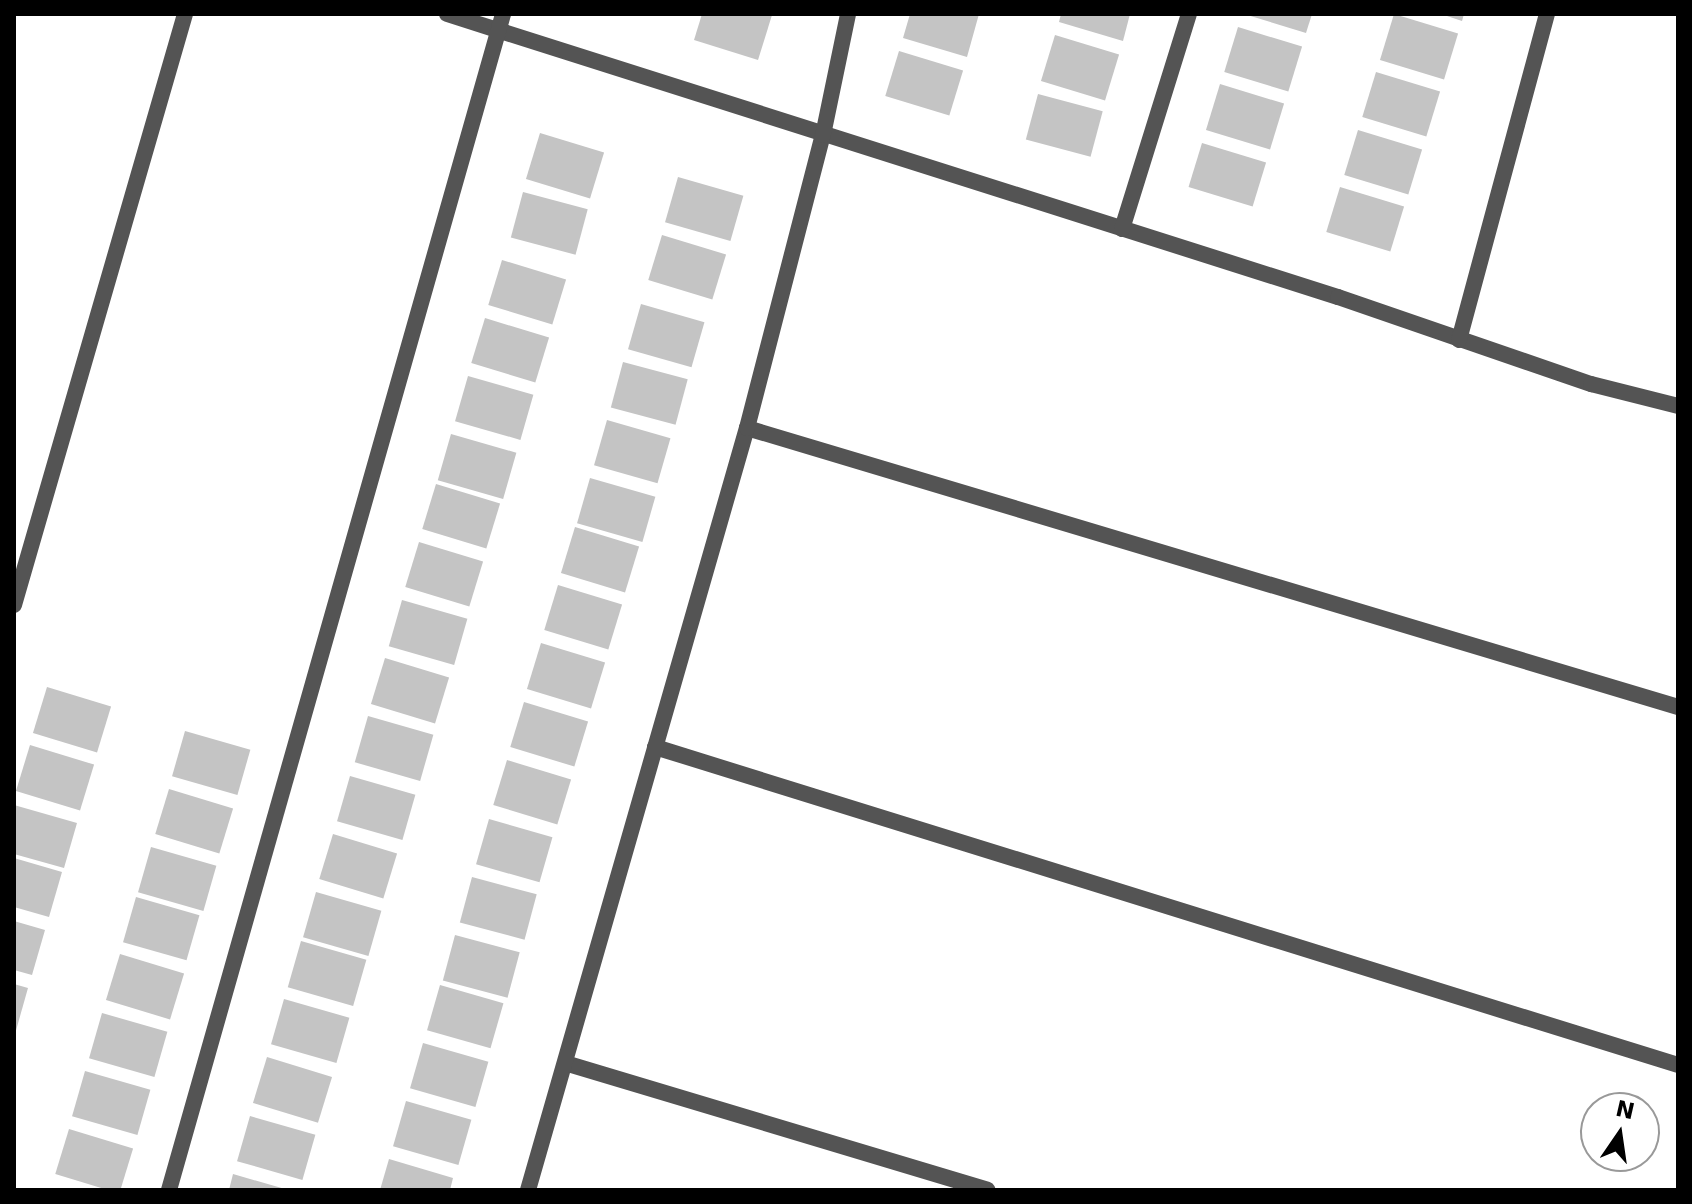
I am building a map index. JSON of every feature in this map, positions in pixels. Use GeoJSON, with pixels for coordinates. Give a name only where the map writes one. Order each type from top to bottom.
{"type":"FeatureCollection","features":[{"type":"Feature","properties":{"kind":"street"},"geometry":{"type":"LineString","coordinates":[[14,605],[185,14]]}},
{"type":"Feature","properties":{"kind":"street"},"geometry":{"type":"LineString","coordinates":[[447,14],[501,22],[823,135],[1122,229],[1591,384],[1678,406]]}},
{"type":"Feature","properties":{"kind":"street"},"geometry":{"type":"LineString","coordinates":[[528,1190],[747,428],[823,135],[848,14]]}},
{"type":"Feature","properties":{"kind":"street"},"geometry":{"type":"LineString","coordinates":[[1122,229],[1189,14]]}},
{"type":"Feature","properties":{"kind":"street"},"geometry":{"type":"LineString","coordinates":[[1459,340],[1547,14]]}},
{"type":"Feature","properties":{"kind":"street"},"geometry":{"type":"LineString","coordinates":[[169,1190],[501,22]]}},
{"type":"Feature","properties":{"kind":"street"},"geometry":{"type":"LineString","coordinates":[[747,428],[1678,707]]}},
{"type":"Feature","properties":{"kind":"street"},"geometry":{"type":"LineString","coordinates":[[655,747],[1678,1065]]}},
{"type":"Feature","properties":{"kind":"street"},"geometry":{"type":"LineString","coordinates":[[565,1063],[987,1190]]}},
{"type":"Feature","properties":{"kind":"building"},"geometry":{"type":"Polygon","coordinates":[[[702,14],[772,15],[758,60],[694,40],[702,14]]]}},
{"type":"Feature","properties":{"kind":"building"},"geometry":{"type":"Polygon","coordinates":[[[910,14],[979,14],[967,57],[903,38],[910,14]]]}},
{"type":"Feature","properties":{"kind":"building"},"geometry":{"type":"Polygon","coordinates":[[[1061,14],[1130,14],[1123,41],[1059,22],[1061,14]]]}},
{"type":"Feature","properties":{"kind":"building"},"geometry":{"type":"Polygon","coordinates":[[[1244,14],[1312,14],[1306,33],[1244,14]]]}},
{"type":"Feature","properties":{"kind":"building"},"geometry":{"type":"Polygon","coordinates":[[[1394,14],[1458,34],[1444,79],[1380,60],[1394,14]]]}},
{"type":"Feature","properties":{"kind":"building"},"geometry":{"type":"Polygon","coordinates":[[[1441,14],[1464,14],[1462,21],[1441,14]]]}},
{"type":"Feature","properties":{"kind":"building"},"geometry":{"type":"Polygon","coordinates":[[[1238,27],[1302,47],[1288,92],[1224,72],[1238,27]]]}},
{"type":"Feature","properties":{"kind":"building"},"geometry":{"type":"Polygon","coordinates":[[[1055,35],[1119,55],[1105,100],[1041,81],[1055,35]]]}},
{"type":"Feature","properties":{"kind":"building"},"geometry":{"type":"Polygon","coordinates":[[[899,51],[963,71],[949,116],[885,96],[899,51]]]}},
{"type":"Feature","properties":{"kind":"building"},"geometry":{"type":"Polygon","coordinates":[[[1376,72],[1440,92],[1426,137],[1362,117],[1376,72]]]}},
{"type":"Feature","properties":{"kind":"building"},"geometry":{"type":"Polygon","coordinates":[[[1220,84],[1284,104],[1270,149],[1206,130],[1220,84]]]}},
{"type":"Feature","properties":{"kind":"building"},"geometry":{"type":"Polygon","coordinates":[[[1038,94],[1103,111],[1091,157],[1026,139],[1038,94]]]}},
{"type":"Feature","properties":{"kind":"building"},"geometry":{"type":"Polygon","coordinates":[[[1358,130],[1422,150],[1408,195],[1344,175],[1358,130]]]}},
{"type":"Feature","properties":{"kind":"building"},"geometry":{"type":"Polygon","coordinates":[[[540,133],[604,153],[590,198],[526,179],[540,133]]]}},
{"type":"Feature","properties":{"kind":"building"},"geometry":{"type":"Polygon","coordinates":[[[1202,143],[1266,163],[1253,207],[1189,187],[1202,143]]]}},
{"type":"Feature","properties":{"kind":"building"},"geometry":{"type":"Polygon","coordinates":[[[678,177],[743,196],[730,241],[665,222],[678,177]]]}},
{"type":"Feature","properties":{"kind":"building"},"geometry":{"type":"Polygon","coordinates":[[[1340,187],[1404,207],[1390,252],[1326,232],[1340,187]]]}},
{"type":"Feature","properties":{"kind":"building"},"geometry":{"type":"Polygon","coordinates":[[[523,192],[588,209],[576,255],[511,237],[523,192]]]}},
{"type":"Feature","properties":{"kind":"building"},"geometry":{"type":"Polygon","coordinates":[[[662,235],[726,255],[712,300],[648,280],[662,235]]]}},
{"type":"Feature","properties":{"kind":"building"},"geometry":{"type":"Polygon","coordinates":[[[502,260],[566,280],[552,325],[488,305],[502,260]]]}},
{"type":"Feature","properties":{"kind":"building"},"geometry":{"type":"Polygon","coordinates":[[[641,304],[704,322],[691,367],[628,349],[641,304]]]}},
{"type":"Feature","properties":{"kind":"building"},"geometry":{"type":"Polygon","coordinates":[[[485,318],[549,338],[535,383],[471,363],[485,318]]]}},
{"type":"Feature","properties":{"kind":"building"},"geometry":{"type":"Polygon","coordinates":[[[623,362],[688,379],[676,425],[611,407],[623,362]]]}},
{"type":"Feature","properties":{"kind":"building"},"geometry":{"type":"Polygon","coordinates":[[[468,376],[533,395],[520,440],[455,421],[468,376]]]}},
{"type":"Feature","properties":{"kind":"building"},"geometry":{"type":"Polygon","coordinates":[[[607,420],[670,438],[657,483],[594,465],[607,420]]]}},
{"type":"Feature","properties":{"kind":"building"},"geometry":{"type":"Polygon","coordinates":[[[451,434],[516,453],[503,499],[438,480],[451,434]]]}},
{"type":"Feature","properties":{"kind":"building"},"geometry":{"type":"Polygon","coordinates":[[[590,478],[655,497],[642,542],[577,523],[590,478]]]}},
{"type":"Feature","properties":{"kind":"building"},"geometry":{"type":"Polygon","coordinates":[[[436,484],[500,504],[486,549],[422,529],[436,484]]]}},
{"type":"Feature","properties":{"kind":"building"},"geometry":{"type":"Polygon","coordinates":[[[575,527],[639,547],[625,592],[561,573],[575,527]]]}},
{"type":"Feature","properties":{"kind":"building"},"geometry":{"type":"Polygon","coordinates":[[[419,542],[483,562],[469,607],[405,587],[419,542]]]}},
{"type":"Feature","properties":{"kind":"building"},"geometry":{"type":"Polygon","coordinates":[[[558,585],[622,605],[608,650],[544,630],[558,585]]]}},
{"type":"Feature","properties":{"kind":"building"},"geometry":{"type":"Polygon","coordinates":[[[402,600],[467,619],[454,665],[389,646],[402,600]]]}},
{"type":"Feature","properties":{"kind":"building"},"geometry":{"type":"Polygon","coordinates":[[[541,643],[605,663],[591,708],[527,689],[541,643]]]}},
{"type":"Feature","properties":{"kind":"building"},"geometry":{"type":"Polygon","coordinates":[[[385,658],[449,678],[435,723],[371,704],[385,658]]]}},
{"type":"Feature","properties":{"kind":"building"},"geometry":{"type":"Polygon","coordinates":[[[47,687],[111,707],[97,752],[33,733],[47,687]]]}},
{"type":"Feature","properties":{"kind":"building"},"geometry":{"type":"Polygon","coordinates":[[[524,702],[588,722],[574,767],[510,747],[524,702]]]}},
{"type":"Feature","properties":{"kind":"building"},"geometry":{"type":"Polygon","coordinates":[[[368,716],[433,735],[420,781],[355,762],[368,716]]]}},
{"type":"Feature","properties":{"kind":"building"},"geometry":{"type":"Polygon","coordinates":[[[185,731],[250,750],[237,795],[172,776],[185,731]]]}},
{"type":"Feature","properties":{"kind":"building"},"geometry":{"type":"Polygon","coordinates":[[[30,745],[94,765],[80,810],[16,791],[30,745]]]}},
{"type":"Feature","properties":{"kind":"building"},"geometry":{"type":"Polygon","coordinates":[[[507,760],[571,780],[557,825],[493,805],[507,760]]]}},
{"type":"Feature","properties":{"kind":"building"},"geometry":{"type":"Polygon","coordinates":[[[350,776],[415,795],[402,840],[337,821],[350,776]]]}},
{"type":"Feature","properties":{"kind":"building"},"geometry":{"type":"Polygon","coordinates":[[[169,789],[233,809],[219,854],[155,834],[169,789]]]}},
{"type":"Feature","properties":{"kind":"building"},"geometry":{"type":"Polygon","coordinates":[[[14,805],[77,823],[64,868],[14,854],[14,805]]]}},
{"type":"Feature","properties":{"kind":"building"},"geometry":{"type":"Polygon","coordinates":[[[489,819],[552,837],[539,882],[476,864],[489,819]]]}},
{"type":"Feature","properties":{"kind":"building"},"geometry":{"type":"Polygon","coordinates":[[[333,834],[397,854],[383,899],[319,879],[333,834]]]}},
{"type":"Feature","properties":{"kind":"building"},"geometry":{"type":"Polygon","coordinates":[[[151,847],[216,866],[203,911],[138,892],[151,847]]]}},
{"type":"Feature","properties":{"kind":"building"},"geometry":{"type":"Polygon","coordinates":[[[14,858],[62,872],[49,917],[14,907],[14,858]]]}},
{"type":"Feature","properties":{"kind":"building"},"geometry":{"type":"Polygon","coordinates":[[[472,877],[537,894],[525,940],[460,922],[472,877]]]}},
{"type":"Feature","properties":{"kind":"building"},"geometry":{"type":"Polygon","coordinates":[[[316,892],[381,911],[368,956],[303,937],[316,892]]]}},
{"type":"Feature","properties":{"kind":"building"},"geometry":{"type":"Polygon","coordinates":[[[136,897],[199,915],[186,960],[123,942],[136,897]]]}},
{"type":"Feature","properties":{"kind":"building"},"geometry":{"type":"Polygon","coordinates":[[[14,921],[45,930],[32,975],[14,970],[14,921]]]}},
{"type":"Feature","properties":{"kind":"building"},"geometry":{"type":"Polygon","coordinates":[[[455,935],[520,952],[508,998],[443,980],[455,935]]]}},
{"type":"Feature","properties":{"kind":"building"},"geometry":{"type":"Polygon","coordinates":[[[301,941],[366,960],[353,1006],[288,987],[301,941]]]}},
{"type":"Feature","properties":{"kind":"building"},"geometry":{"type":"Polygon","coordinates":[[[120,954],[184,974],[170,1019],[106,1000],[120,954]]]}},
{"type":"Feature","properties":{"kind":"building"},"geometry":{"type":"Polygon","coordinates":[[[14,984],[28,988],[15,1034],[14,1034],[14,984]]]}},
{"type":"Feature","properties":{"kind":"building"},"geometry":{"type":"Polygon","coordinates":[[[440,985],[503,1003],[490,1048],[427,1030],[440,985]]]}},
{"type":"Feature","properties":{"kind":"building"},"geometry":{"type":"Polygon","coordinates":[[[284,999],[349,1018],[336,1063],[271,1044],[284,999]]]}},
{"type":"Feature","properties":{"kind":"building"},"geometry":{"type":"Polygon","coordinates":[[[102,1013],[167,1032],[154,1077],[89,1058],[102,1013]]]}},
{"type":"Feature","properties":{"kind":"building"},"geometry":{"type":"Polygon","coordinates":[[[423,1043],[488,1062],[475,1107],[410,1088],[423,1043]]]}},
{"type":"Feature","properties":{"kind":"building"},"geometry":{"type":"Polygon","coordinates":[[[267,1057],[332,1077],[318,1123],[253,1103],[267,1057]]]}},
{"type":"Feature","properties":{"kind":"building"},"geometry":{"type":"Polygon","coordinates":[[[85,1071],[150,1090],[137,1135],[72,1116],[85,1071]]]}},
{"type":"Feature","properties":{"kind":"building"},"geometry":{"type":"Polygon","coordinates":[[[406,1101],[471,1120],[458,1165],[393,1146],[406,1101]]]}},
{"type":"Feature","properties":{"kind":"building"},"geometry":{"type":"Polygon","coordinates":[[[250,1116],[315,1135],[302,1180],[237,1161],[250,1116]]]}},
{"type":"Feature","properties":{"kind":"building"},"geometry":{"type":"Polygon","coordinates":[[[69,1129],[133,1149],[120,1190],[108,1190],[55,1174],[69,1129]]]}},
{"type":"Feature","properties":{"kind":"building"},"geometry":{"type":"Polygon","coordinates":[[[389,1159],[453,1178],[450,1190],[380,1190],[389,1159]]]}},
{"type":"Feature","properties":{"kind":"building"},"geometry":{"type":"Polygon","coordinates":[[[233,1174],[285,1189],[285,1190],[229,1190],[233,1174]]]}}]}
